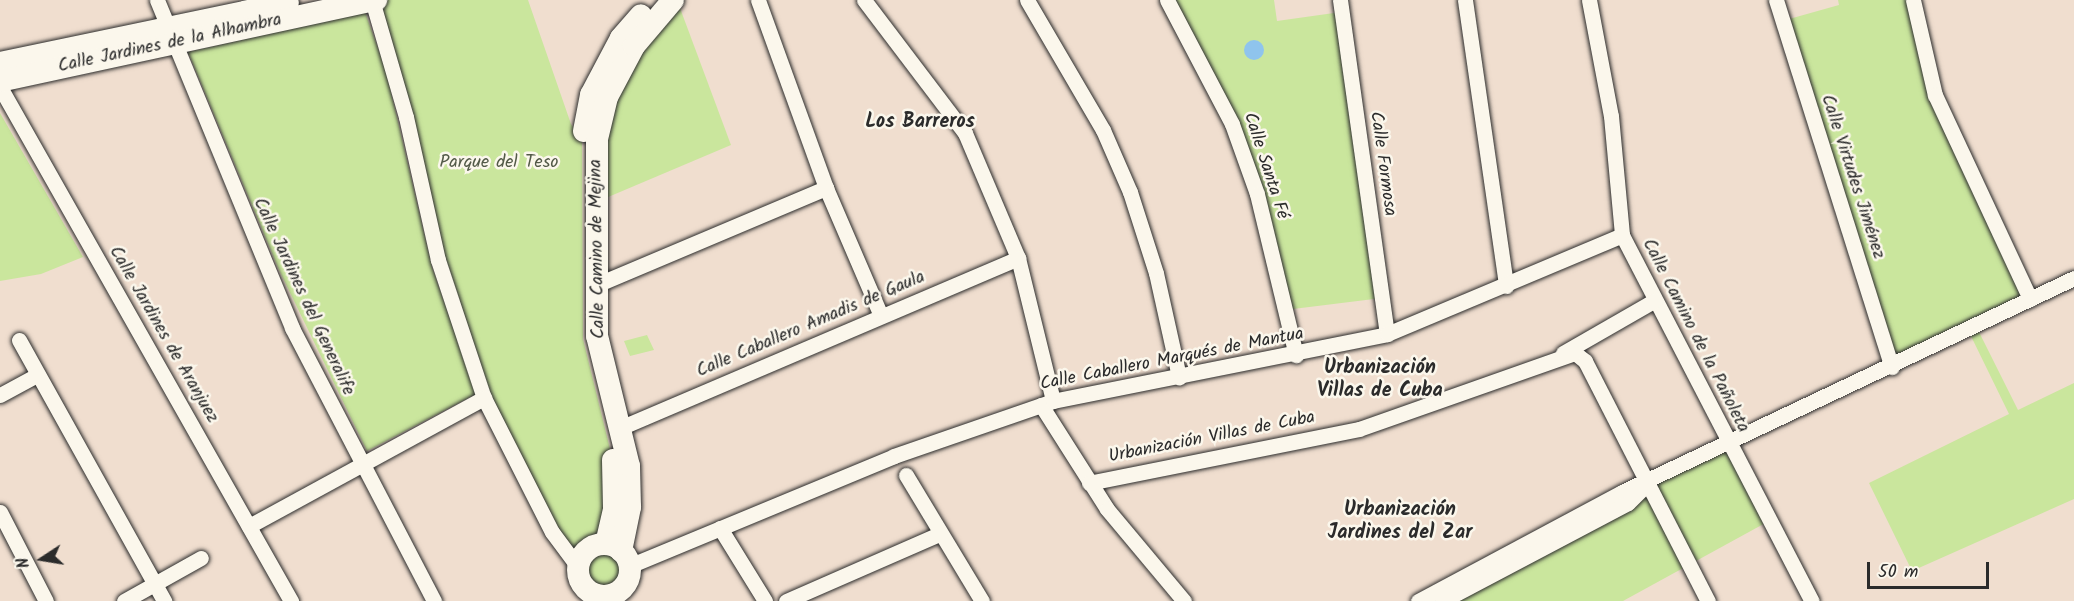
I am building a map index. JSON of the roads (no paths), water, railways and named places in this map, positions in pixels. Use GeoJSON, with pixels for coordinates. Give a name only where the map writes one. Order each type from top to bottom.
{"type":"FeatureCollection","features":[{"type":"Feature","properties":{"kind":"street","name":"Calle Jardines del Generalife"},"geometry":{"type":"LineString","coordinates":[[157,0],[292,328],[434,601]]}},
{"type":"Feature","properties":{"kind":"street","name":"Calle Jardines de la Alhambra"},"geometry":{"type":"LineString","coordinates":[[0,81],[304,0]]}},
{"type":"Feature","properties":{"kind":"street","name":"Calle Jardines de la Alhambra"},"geometry":{"type":"LineString","coordinates":[[0,63],[373,0]]}},
{"type":"Feature","properties":{"kind":"street"},"geometry":{"type":"LineString","coordinates":[[373,0],[406,117],[438,260],[484,398],[552,532],[588,590]]}},
{"type":"Feature","properties":{"kind":"street","name":"Calle Camino de Mejina"},"geometry":{"type":"LineString","coordinates":[[619,553],[614,508],[614,465],[583,339],[582,139],[591,95],[621,38],[654,0]]}},
{"type":"Feature","properties":{"kind":"street","name":"Calle Camino de Mejina"},"geometry":{"type":"LineString","coordinates":[[619,553],[630,507],[620,428],[597,336],[593,183],[607,97],[634,46],[673,0]]}},
{"type":"Feature","properties":{"kind":"street"},"geometry":{"type":"LineString","coordinates":[[758,0],[826,188],[881,316]]}},
{"type":"Feature","properties":{"kind":"street"},"geometry":{"type":"LineString","coordinates":[[864,0],[965,133],[1018,258],[1047,403],[1089,483],[1184,601]]}},
{"type":"Feature","properties":{"kind":"street"},"geometry":{"type":"LineString","coordinates":[[1027,0],[1103,130],[1130,192],[1156,273],[1179,377]]}},
{"type":"Feature","properties":{"kind":"street","name":"Calle Santa Fé"},"geometry":{"type":"LineString","coordinates":[[1167,0],[1232,124],[1257,194],[1296,355]]}},
{"type":"Feature","properties":{"kind":"street","name":"Calle Formosa"},"geometry":{"type":"LineString","coordinates":[[1340,0],[1387,334]]}},
{"type":"Feature","properties":{"kind":"street"},"geometry":{"type":"LineString","coordinates":[[1465,0],[1506,286]]}},
{"type":"Feature","properties":{"kind":"street","name":"Calle Camino de la Pañoleta"},"geometry":{"type":"LineString","coordinates":[[1588,0],[1611,116],[1622,235],[1812,601]]}},
{"type":"Feature","properties":{"kind":"street","name":"Calle Virtudes Jiménez"},"geometry":{"type":"LineString","coordinates":[[1776,0],[1892,367]]}},
{"type":"Feature","properties":{"kind":"street"},"geometry":{"type":"LineString","coordinates":[[1913,0],[1935,95],[2030,299]]}},
{"type":"Feature","properties":{"kind":"street","name":"Calle Jardines de Aranjuez"},"geometry":{"type":"LineString","coordinates":[[0,87],[291,601]]}},
{"type":"Feature","properties":{"kind":"street"},"geometry":{"type":"LineString","coordinates":[[596,285],[826,188]]}},
{"type":"Feature","properties":{"kind":"street","name":"Calle Caballero Marqués de Mantua"},"geometry":{"type":"LineString","coordinates":[[619,553],[720,528],[894,456],[1047,403],[1296,355],[1387,334],[1506,286],[1622,235]]}},
{"type":"Feature","properties":{"kind":"street","name":"Calle Caballero Amadis de Gaula"},"geometry":{"type":"LineString","coordinates":[[620,428],[1018,258]]}},
{"type":"Feature","properties":{"kind":"street"},"geometry":{"type":"LineString","coordinates":[[1418,601],[1622,492],[1647,484],[2074,278]]}},
{"type":"Feature","properties":{"kind":"street","name":"Urbanización Villas de Cuba"},"geometry":{"type":"LineString","coordinates":[[1089,483],[1359,429],[1425,409],[1563,353],[1655,300]]}},
{"type":"Feature","properties":{"kind":"street"},"geometry":{"type":"LineString","coordinates":[[19,340],[164,601]]}},
{"type":"Feature","properties":{"kind":"street"},"geometry":{"type":"LineString","coordinates":[[1563,353],[1585,361],[1708,601]]}},
{"type":"Feature","properties":{"kind":"street"},"geometry":{"type":"LineString","coordinates":[[0,395],[38,375]]}},
{"type":"Feature","properties":{"kind":"street"},"geometry":{"type":"LineString","coordinates":[[249,526],[484,398]]}},
{"type":"Feature","properties":{"kind":"street"},"geometry":{"type":"LineString","coordinates":[[906,475],[938,535],[982,601]]}},
{"type":"Feature","properties":{"kind":"street"},"geometry":{"type":"LineString","coordinates":[[1442,601],[1628,503],[1647,484]]}},
{"type":"Feature","properties":{"kind":"street"},"geometry":{"type":"LineString","coordinates":[[0,512],[46,601]]}},
{"type":"Feature","properties":{"kind":"street"},"geometry":{"type":"LineString","coordinates":[[720,528],[765,601]]}},
{"type":"Feature","properties":{"kind":"street"},"geometry":{"type":"LineString","coordinates":[[786,601],[938,535]]}},
{"type":"Feature","properties":{"kind":"street"},"geometry":{"type":"LineString","coordinates":[[587,550],[619,553],[623,587],[588,590],[587,550]]}},
{"type":"Feature","properties":{"kind":"street"},"geometry":{"type":"LineString","coordinates":[[124,601],[201,558]]}},
{"type":"Feature","properties":{"kind":"water"},"geometry":{"type":"Polygon","coordinates":[[[1254,40],[1261,43],[1264,50],[1261,57],[1254,60],[1247,57],[1244,50],[1247,43],[1254,40]]]}},
{"type":"Feature","properties":{"kind":"district","name":"Los Barreros"},"geometry":{"type":"Point","coordinates":[920,122]}},
{"type":"Feature","properties":{"kind":"district","name":"Urbanización Villas de Cuba"},"geometry":{"type":"Point","coordinates":[1380,380]}},
{"type":"Feature","properties":{"kind":"district","name":"Urbanización Jardines del Zar"},"geometry":{"type":"Point","coordinates":[1400,522]}},
{"type":"Feature","properties":{"kind":"park label","name":"Parque del Teso"},"geometry":{"type":"Point","coordinates":[499,163]}}]}
